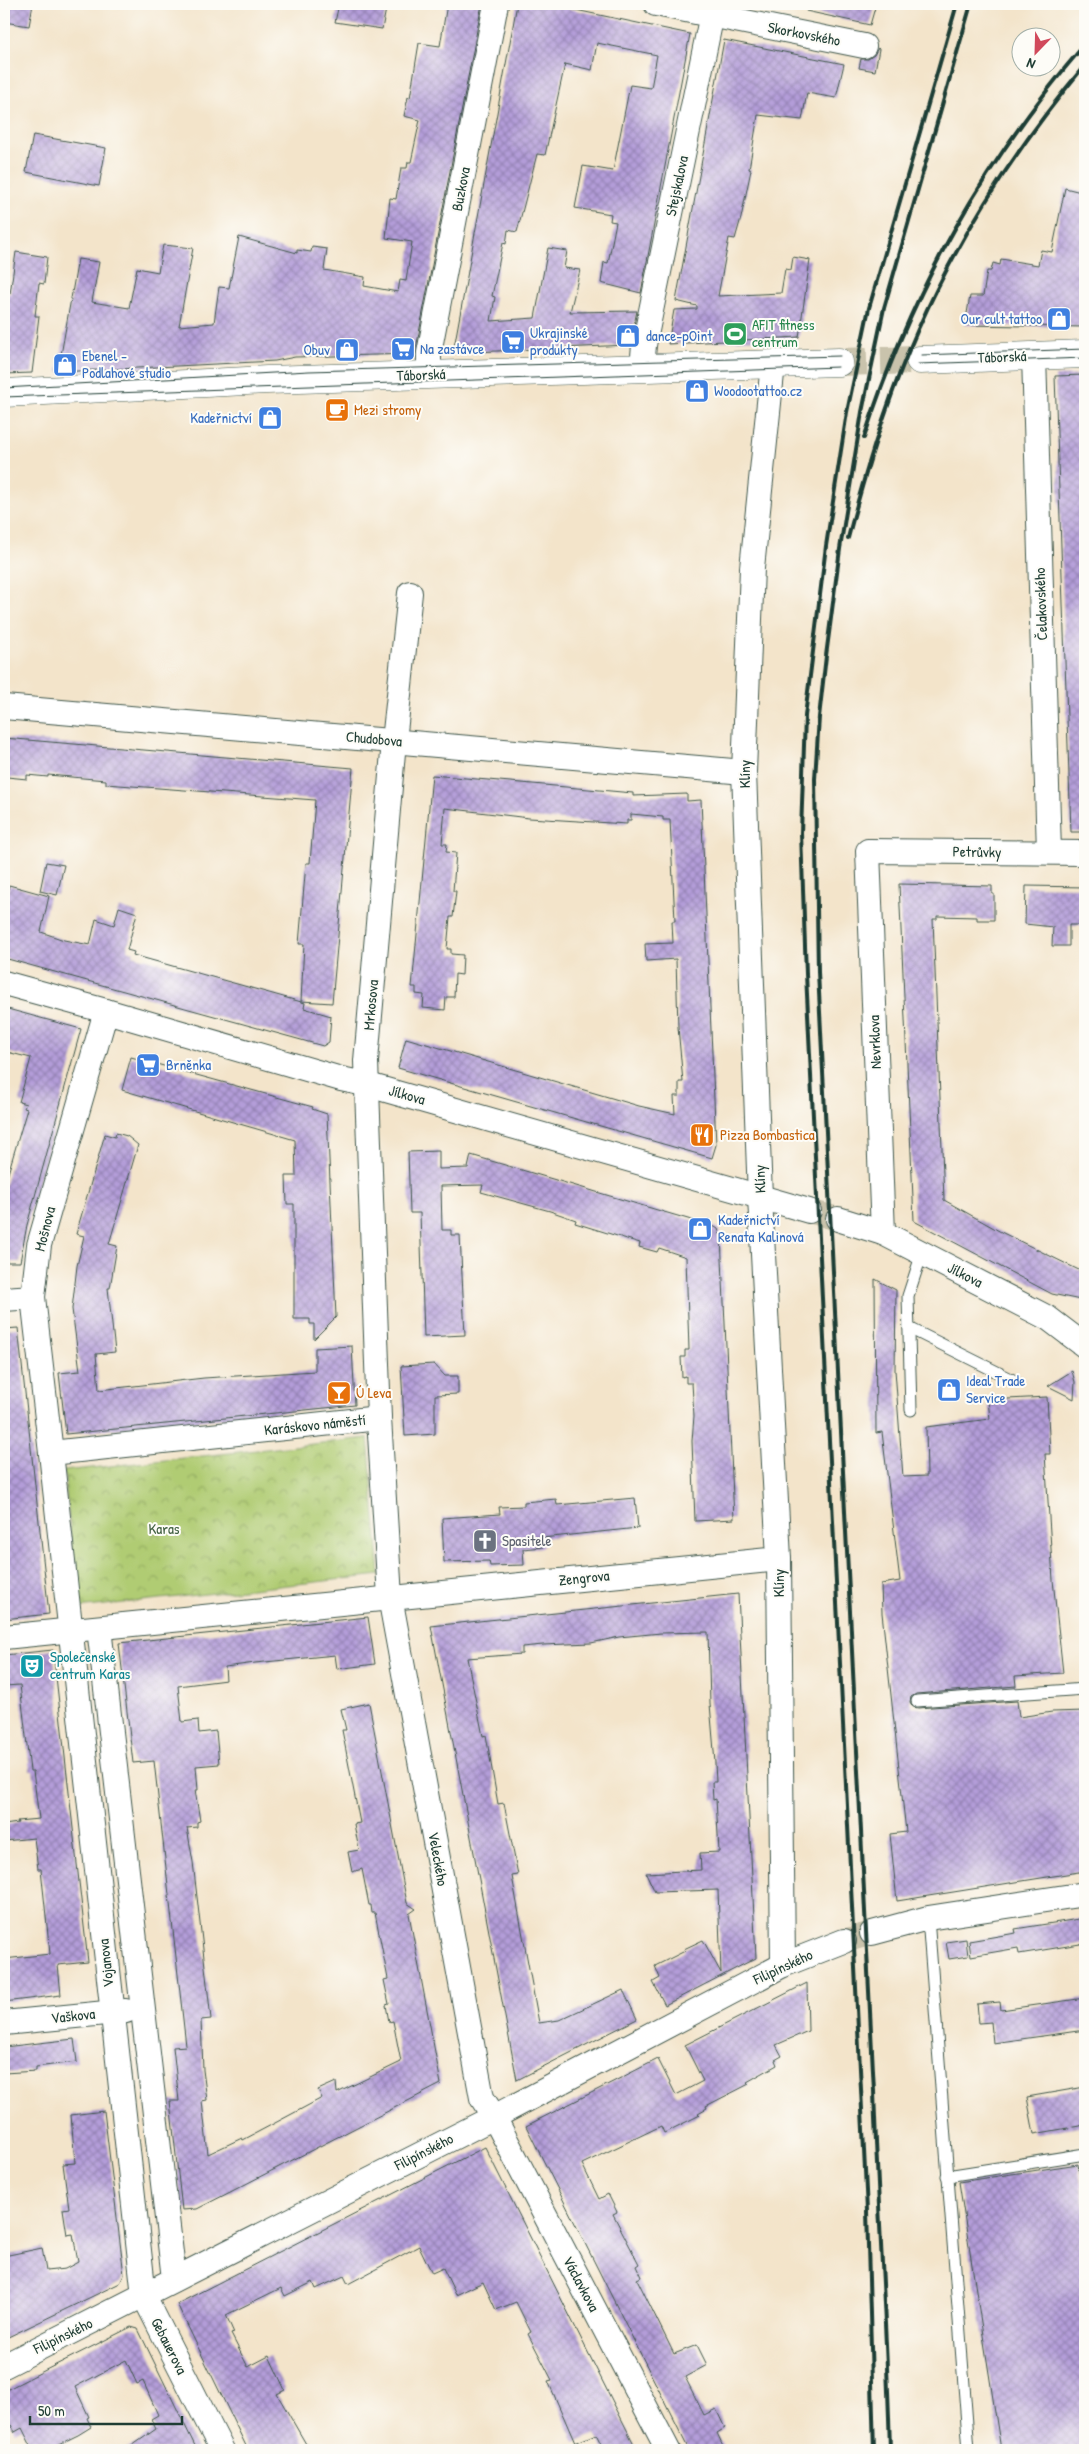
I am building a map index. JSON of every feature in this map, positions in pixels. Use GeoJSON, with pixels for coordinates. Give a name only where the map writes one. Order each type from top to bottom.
{"type":"FeatureCollection","features":[{"type":"Feature","properties":{"kind":"street","name":"Buzkova"},"geometry":{"type":"LineString","coordinates":[[429,375],[430,353],[496,4]]}},
{"type":"Feature","properties":{"kind":"street","name":"Skorkovského"},"geometry":{"type":"LineString","coordinates":[[656,4],[712,9],[864,46]]}},
{"type":"Feature","properties":{"kind":"street","name":"Stejskalova"},"geometry":{"type":"LineString","coordinates":[[642,368],[646,335],[712,9]]}},
{"type":"Feature","properties":{"kind":"street","name":"Táborská"},"geometry":{"type":"LineString","coordinates":[[920,360],[1085,354]]}},
{"type":"Feature","properties":{"kind":"street","name":"Čelakovského"},"geometry":{"type":"LineString","coordinates":[[1034,356],[1049,852]]}},
{"type":"Feature","properties":{"kind":"street","name":"Táborská"},"geometry":{"type":"LineString","coordinates":[[4,393],[429,375],[839,362]]}},
{"type":"Feature","properties":{"kind":"street","name":"Klíny"},"geometry":{"type":"LineString","coordinates":[[773,364],[752,568],[744,772],[760,1197],[779,1559],[783,1965]]}},
{"type":"Feature","properties":{"kind":"street","name":"Mrkosova"},"geometry":{"type":"LineString","coordinates":[[379,1418],[369,1107],[365,1084],[394,741],[410,593]]}},
{"type":"Feature","properties":{"kind":"street","name":"Chudobova"},"geometry":{"type":"LineString","coordinates":[[4,707],[744,772]]}},
{"type":"Feature","properties":{"kind":"street","name":"Petrůvky"},"geometry":{"type":"LineString","coordinates":[[868,850],[1085,853]]}},
{"type":"Feature","properties":{"kind":"street","name":"Nevrklova"},"geometry":{"type":"LineString","coordinates":[[868,850],[883,1233]]}},
{"type":"Feature","properties":{"kind":"street","name":"Jílkova"},"geometry":{"type":"LineString","coordinates":[[4,983],[106,1010],[341,1079],[365,1084],[809,1211]]}},
{"type":"Feature","properties":{"kind":"street","name":"Mošnova"},"geometry":{"type":"LineString","coordinates":[[51,1453],[33,1297],[39,1245],[106,1010]]}},
{"type":"Feature","properties":{"kind":"street","name":"Jílkova"},"geometry":{"type":"LineString","coordinates":[[838,1219],[883,1233],[922,1253],[1048,1318],[1085,1346]]}},
{"type":"Feature","properties":{"kind":"street"},"geometry":{"type":"LineString","coordinates":[[4,1298],[33,1297]]}},
{"type":"Feature","properties":{"kind":"street","name":"Karáskovo náměstí"},"geometry":{"type":"LineString","coordinates":[[51,1453],[379,1418],[390,1597]]}},
{"type":"Feature","properties":{"kind":"street"},"geometry":{"type":"LineString","coordinates":[[51,1453],[70,1631]]}},
{"type":"Feature","properties":{"kind":"street","name":"Zengrova"},"geometry":{"type":"LineString","coordinates":[[390,1597],[779,1559]]}},
{"type":"Feature","properties":{"kind":"street"},"geometry":{"type":"LineString","coordinates":[[4,1638],[390,1597]]}},
{"type":"Feature","properties":{"kind":"street","name":"Veleckého"},"geometry":{"type":"LineString","coordinates":[[390,1597],[482,2098],[494,2117]]}},
{"type":"Feature","properties":{"kind":"street","name":"Vojanova"},"geometry":{"type":"LineString","coordinates":[[99,1628],[174,2279]]}},
{"type":"Feature","properties":{"kind":"street","name":"Vojanova"},"geometry":{"type":"LineString","coordinates":[[70,1631],[144,2296]]}},
{"type":"Feature","properties":{"kind":"street"},"geometry":{"type":"LineString","coordinates":[[872,1933],[928,1918],[1085,1894]]}},
{"type":"Feature","properties":{"kind":"street","name":"Filipínského"},"geometry":{"type":"LineString","coordinates":[[4,2366],[494,2117],[783,1965],[844,1941]]}},
{"type":"Feature","properties":{"kind":"street","name":"Vaškova"},"geometry":{"type":"LineString","coordinates":[[4,2024],[143,2009]]}},
{"type":"Feature","properties":{"kind":"street","name":"Václavkova"},"geometry":{"type":"LineString","coordinates":[[494,2117],[668,2450]]}},
{"type":"Feature","properties":{"kind":"street","name":"Gebauerova"},"geometry":{"type":"LineString","coordinates":[[144,2296],[222,2450]]}},
{"type":"Feature","properties":{"kind":"lane"},"geometry":{"type":"LineString","coordinates":[[911,1410],[908,1296],[922,1253]]}},
{"type":"Feature","properties":{"kind":"lane"},"geometry":{"type":"LineString","coordinates":[[909,1328],[1015,1381]]}},
{"type":"Feature","properties":{"kind":"lane"},"geometry":{"type":"LineString","coordinates":[[917,1701],[1085,1689]]}},
{"type":"Feature","properties":{"kind":"lane"},"geometry":{"type":"LineString","coordinates":[[928,1918],[969,2450]]}},
{"type":"Feature","properties":{"kind":"lane"},"geometry":{"type":"LineString","coordinates":[[948,2176],[1085,2154]]}},
{"type":"Feature","properties":{"kind":"green space","name":"Karas"},"geometry":{"type":"Polygon","coordinates":[[[368,1438],[380,1575],[78,1608],[64,1471],[368,1438]]]}},
{"type":"Feature","properties":{"kind":"building"},"geometry":{"type":"Polygon","coordinates":[[[4,4],[33,4],[29,26],[4,22],[4,4]]]}},
{"type":"Feature","properties":{"kind":"building"},"geometry":{"type":"Polygon","coordinates":[[[339,4],[387,4],[382,29],[335,22],[339,4]]]}},
{"type":"Feature","properties":{"kind":"building"},"geometry":{"type":"Polygon","coordinates":[[[447,4],[482,4],[415,354],[295,357],[275,361],[58,372],[78,259],[99,262],[92,302],[129,308],[137,268],[158,272],[163,245],[193,248],[179,326],[214,323],[219,287],[229,288],[239,237],[297,253],[297,250],[311,252],[312,247],[327,249],[324,270],[365,277],[364,286],[398,292],[400,280],[406,281],[412,242],[386,238],[390,198],[396,199],[401,168],[407,168],[408,162],[411,162],[420,120],[404,116],[408,97],[410,98],[419,43],[440,46],[447,4]]]}},
{"type":"Feature","properties":{"kind":"building"},"geometry":{"type":"Polygon","coordinates":[[[517,4],[547,4],[690,34],[641,293],[601,283],[604,262],[608,263],[616,222],[610,221],[611,214],[575,208],[583,166],[613,171],[630,85],[651,88],[657,55],[597,43],[592,70],[565,64],[545,155],[537,154],[517,232],[508,230],[506,244],[503,243],[492,296],[495,297],[491,321],[535,318],[548,248],[567,251],[564,268],[580,270],[570,312],[637,311],[630,343],[627,345],[453,353],[517,4]]]}},
{"type":"Feature","properties":{"kind":"building"},"geometry":{"type":"Polygon","coordinates":[[[807,4],[876,4],[870,25],[806,11],[807,4]]]}},
{"type":"Feature","properties":{"kind":"building"},"geometry":{"type":"Polygon","coordinates":[[[724,40],[844,64],[836,98],[807,93],[802,120],[758,115],[749,169],[751,170],[741,218],[735,239],[729,238],[718,296],[781,293],[785,269],[791,270],[793,257],[810,260],[799,337],[668,344],[674,310],[697,309],[697,306],[676,301],[724,40]]]}},
{"type":"Feature","properties":{"kind":"building"},"geometry":{"type":"Polygon","coordinates":[[[878,48],[875,71],[859,68],[861,59],[868,59],[874,55],[878,48]]]}},
{"type":"Feature","properties":{"kind":"building"},"geometry":{"type":"Polygon","coordinates":[[[33,135],[106,148],[99,186],[26,172],[33,135]]]}},
{"type":"Feature","properties":{"kind":"building"},"geometry":{"type":"Polygon","coordinates":[[[1065,188],[1085,193],[1085,327],[965,325],[970,296],[983,296],[987,271],[991,271],[993,263],[1000,265],[1001,259],[1038,265],[1041,250],[1052,252],[1065,188]]]}},
{"type":"Feature","properties":{"kind":"building"},"geometry":{"type":"Polygon","coordinates":[[[16,252],[47,257],[44,284],[39,283],[35,316],[39,316],[32,373],[4,374],[4,293],[10,294],[16,252]]]}},
{"type":"Feature","properties":{"kind":"building"},"geometry":{"type":"Polygon","coordinates":[[[1085,375],[1085,832],[1071,832],[1055,376],[1085,375]]]}},
{"type":"Feature","properties":{"kind":"building"},"geometry":{"type":"Polygon","coordinates":[[[4,738],[353,768],[332,1003],[301,1001],[304,944],[299,944],[306,863],[310,863],[315,800],[106,784],[106,780],[48,775],[48,777],[27,775],[27,779],[7,777],[7,774],[4,774],[4,738]]]}},
{"type":"Feature","properties":{"kind":"building"},"geometry":{"type":"Polygon","coordinates":[[[432,775],[633,793],[633,796],[687,794],[687,801],[701,800],[716,1145],[712,1158],[398,1068],[406,1038],[639,1106],[675,1114],[674,1096],[679,1096],[679,1082],[683,1082],[678,1027],[676,959],[646,961],[645,944],[673,943],[672,921],[675,921],[670,820],[663,820],[663,817],[631,814],[631,820],[627,820],[627,824],[529,818],[445,808],[442,844],[447,844],[446,852],[456,853],[453,891],[456,891],[453,917],[450,917],[447,949],[451,949],[451,954],[463,955],[462,975],[455,974],[454,997],[446,997],[445,1010],[423,1008],[424,995],[416,994],[416,987],[412,987],[432,775]]]}},
{"type":"Feature","properties":{"kind":"building"},"geometry":{"type":"Polygon","coordinates":[[[46,862],[64,865],[57,895],[40,891],[46,862]]]}},
{"type":"Feature","properties":{"kind":"building"},"geometry":{"type":"Polygon","coordinates":[[[899,884],[992,886],[992,894],[994,894],[994,920],[977,920],[977,917],[937,916],[937,919],[933,919],[944,1200],[1001,1232],[1085,1273],[1085,1301],[1052,1294],[914,1221],[899,884]]]}},
{"type":"Feature","properties":{"kind":"building"},"geometry":{"type":"Polygon","coordinates":[[[9,885],[49,896],[41,932],[64,940],[90,945],[96,919],[114,925],[119,907],[137,913],[127,950],[134,952],[133,955],[305,1003],[304,1008],[331,1016],[329,1042],[323,1046],[4,958],[4,906],[9,885]]]}},
{"type":"Feature","properties":{"kind":"building"},"geometry":{"type":"Polygon","coordinates":[[[1026,886],[1085,887],[1085,925],[1069,925],[1069,946],[1052,946],[1053,927],[1025,924],[1026,886]]]}},
{"type":"Feature","properties":{"kind":"building"},"geometry":{"type":"Polygon","coordinates":[[[4,1008],[81,1029],[27,1225],[20,1262],[4,1262],[4,1187],[27,1109],[24,1108],[26,1104],[19,1102],[31,1058],[7,1052],[7,1047],[4,1047],[4,1008]]]}},
{"type":"Feature","properties":{"kind":"building"},"geometry":{"type":"Polygon","coordinates":[[[131,1057],[313,1107],[312,1109],[327,1114],[336,1317],[314,1339],[314,1324],[310,1324],[310,1319],[294,1319],[294,1204],[287,1204],[286,1176],[296,1176],[295,1140],[122,1090],[131,1057]]]}},
{"type":"Feature","properties":{"kind":"building"},"geometry":{"type":"Polygon","coordinates":[[[116,1133],[127,1136],[138,1145],[109,1244],[117,1246],[110,1288],[108,1288],[115,1352],[96,1354],[99,1390],[204,1378],[315,1371],[315,1348],[352,1346],[355,1405],[66,1434],[59,1373],[80,1371],[72,1309],[77,1266],[84,1236],[76,1234],[105,1134],[115,1137],[116,1133]]]}},
{"type":"Feature","properties":{"kind":"building"},"geometry":{"type":"Polygon","coordinates":[[[439,1151],[439,1169],[468,1168],[471,1155],[718,1229],[721,1237],[734,1519],[695,1521],[692,1383],[686,1383],[686,1376],[682,1377],[681,1357],[685,1357],[685,1350],[689,1350],[686,1257],[659,1248],[657,1252],[639,1247],[640,1243],[575,1223],[576,1220],[481,1192],[483,1185],[441,1186],[442,1230],[451,1230],[451,1235],[460,1235],[465,1335],[424,1337],[420,1213],[410,1213],[408,1152],[439,1151]]]}},
{"type":"Feature","properties":{"kind":"building"},"geometry":{"type":"Polygon","coordinates":[[[875,1279],[896,1290],[895,1370],[903,1477],[927,1476],[926,1427],[990,1419],[988,1400],[1047,1397],[1050,1454],[1045,1454],[1053,1580],[1063,1673],[1015,1676],[1016,1686],[916,1694],[911,1697],[910,1702],[913,1707],[918,1708],[1017,1701],[1019,1717],[1052,1712],[1085,1711],[1085,1871],[897,1901],[890,1834],[906,1832],[882,1613],[881,1584],[900,1581],[882,1432],[876,1433],[875,1279]]]}},
{"type":"Feature","properties":{"kind":"building"},"geometry":{"type":"Polygon","coordinates":[[[18,1328],[49,1614],[4,1619],[4,1329],[18,1328]]]}},
{"type":"Feature","properties":{"kind":"building"},"geometry":{"type":"Polygon","coordinates":[[[434,1364],[445,1376],[458,1376],[458,1394],[435,1395],[435,1434],[405,1436],[401,1366],[434,1364]]]}},
{"type":"Feature","properties":{"kind":"building"},"geometry":{"type":"Polygon","coordinates":[[[1072,1371],[1075,1382],[1074,1399],[1048,1386],[1072,1371]]]}},
{"type":"Feature","properties":{"kind":"building"},"geometry":{"type":"Polygon","coordinates":[[[635,1498],[638,1528],[542,1538],[543,1547],[523,1549],[524,1565],[490,1566],[489,1561],[444,1562],[442,1518],[500,1514],[499,1507],[524,1506],[524,1502],[556,1499],[557,1505],[635,1498]]]}},
{"type":"Feature","properties":{"kind":"building"},"geometry":{"type":"Polygon","coordinates":[[[738,1594],[756,1958],[665,2005],[653,1982],[660,1978],[655,1966],[685,1951],[684,1949],[703,1940],[721,1973],[718,1890],[655,1892],[646,1873],[701,1870],[700,1853],[719,1852],[716,1799],[713,1800],[712,1782],[716,1782],[710,1704],[708,1632],[661,1633],[619,1637],[591,1643],[522,1647],[522,1654],[467,1658],[483,1736],[486,1735],[498,1804],[504,1803],[518,1875],[512,1876],[539,2023],[559,2020],[623,1990],[637,2019],[517,2080],[431,1626],[738,1594]]]}},
{"type":"Feature","properties":{"kind":"building"},"geometry":{"type":"Polygon","coordinates":[[[368,1617],[375,1664],[337,1669],[335,1655],[255,1663],[225,1667],[226,1680],[178,1686],[182,1722],[198,1720],[199,1733],[216,1731],[219,1764],[196,1766],[198,1790],[195,1790],[200,1821],[197,1822],[197,1827],[187,1828],[193,1862],[211,2019],[201,2020],[203,2070],[207,2100],[202,2101],[208,2154],[242,2138],[243,2140],[322,2098],[318,2090],[336,2082],[337,2093],[401,2062],[393,2021],[389,2022],[386,2005],[389,2004],[384,1980],[388,1979],[375,1913],[372,1913],[371,1905],[369,1905],[362,1869],[352,1872],[348,1852],[359,1850],[354,1824],[360,1823],[342,1730],[346,1730],[341,1709],[369,1703],[407,1903],[416,1909],[409,1914],[441,2084],[197,2209],[182,2210],[170,2101],[179,2101],[173,2047],[186,2046],[154,1761],[133,1763],[119,1643],[368,1617]]]}},
{"type":"Feature","properties":{"kind":"building"},"geometry":{"type":"Polygon","coordinates":[[[53,1650],[88,1962],[58,1965],[61,1995],[4,2002],[4,1959],[50,1954],[41,1869],[38,1869],[34,1838],[4,1841],[4,1825],[18,1823],[17,1821],[39,1819],[33,1771],[30,1771],[20,1685],[4,1686],[4,1655],[53,1650]]]}},
{"type":"Feature","properties":{"kind":"building"},"geometry":{"type":"Polygon","coordinates":[[[1085,1918],[1085,1942],[1080,1944],[1019,1954],[1018,1948],[971,1956],[969,1941],[1016,1933],[1015,1929],[1085,1918]]]}},
{"type":"Feature","properties":{"kind":"building"},"geometry":{"type":"Polygon","coordinates":[[[966,1939],[968,1956],[949,1959],[946,1942],[966,1939]]]}},
{"type":"Feature","properties":{"kind":"building"},"geometry":{"type":"Polygon","coordinates":[[[807,1983],[808,2031],[776,2045],[782,2056],[775,2060],[777,2065],[747,2082],[749,2084],[706,2106],[707,2108],[698,2113],[700,2115],[664,2133],[661,2126],[582,2164],[599,2199],[608,2194],[617,2212],[613,2214],[639,2264],[636,2266],[641,2277],[637,2279],[674,2354],[697,2345],[707,2365],[685,2377],[704,2415],[716,2409],[725,2428],[717,2433],[725,2450],[689,2450],[526,2126],[658,2059],[676,2095],[703,2081],[685,2045],[807,1983]]]}},
{"type":"Feature","properties":{"kind":"building"},"geometry":{"type":"Polygon","coordinates":[[[1085,1998],[1085,2030],[993,2043],[991,2022],[979,2023],[977,2004],[1000,2002],[1001,2010],[1085,1998]]]}},
{"type":"Feature","properties":{"kind":"building"},"geometry":{"type":"Polygon","coordinates":[[[74,2039],[77,2062],[36,2067],[36,2071],[4,2073],[4,2047],[74,2039]]]}},
{"type":"Feature","properties":{"kind":"building"},"geometry":{"type":"Polygon","coordinates":[[[1085,2087],[1085,2125],[1034,2134],[1027,2097],[1085,2087]]]}},
{"type":"Feature","properties":{"kind":"building"},"geometry":{"type":"Polygon","coordinates":[[[104,2111],[124,2275],[120,2283],[4,2339],[4,2256],[42,2248],[46,2271],[65,2269],[78,2262],[73,2234],[67,2235],[63,2209],[69,2208],[63,2164],[75,2163],[71,2115],[104,2111]]]}},
{"type":"Feature","properties":{"kind":"building"},"geometry":{"type":"Polygon","coordinates":[[[485,2147],[637,2450],[604,2450],[596,2434],[575,2443],[548,2381],[552,2380],[528,2334],[531,2332],[516,2302],[496,2310],[483,2282],[456,2295],[443,2268],[432,2273],[419,2246],[348,2284],[344,2276],[316,2289],[313,2282],[285,2296],[281,2288],[226,2315],[234,2333],[231,2334],[248,2367],[269,2356],[285,2390],[277,2394],[306,2444],[293,2450],[248,2450],[177,2304],[485,2147]]]}},
{"type":"Feature","properties":{"kind":"building"},"geometry":{"type":"Polygon","coordinates":[[[1078,2164],[1085,2211],[1085,2450],[1001,2450],[959,2182],[1078,2164]]]}},
{"type":"Feature","properties":{"kind":"building"},"geometry":{"type":"Polygon","coordinates":[[[131,2327],[138,2329],[197,2450],[126,2450],[156,2429],[151,2419],[158,2415],[143,2381],[137,2384],[126,2360],[75,2387],[89,2417],[87,2418],[91,2427],[78,2435],[47,2450],[33,2450],[22,2428],[15,2432],[11,2425],[4,2429],[4,2391],[131,2327]]]}},
{"type":"Feature","properties":{"kind":"tunnel"},"geometry":{"type":"LineString","coordinates":[[839,362],[920,360]]}},
{"type":"Feature","properties":{"kind":"tunnel"},"geometry":{"type":"LineString","coordinates":[[809,1211],[838,1219]]}},
{"type":"Feature","properties":{"kind":"tunnel"},"geometry":{"type":"LineString","coordinates":[[844,1941],[872,1933]]}},
{"type":"Feature","properties":{"kind":"tram line"},"geometry":{"type":"LineString","coordinates":[[922,355],[1085,349]]}},
{"type":"Feature","properties":{"kind":"tram line"},"geometry":{"type":"LineString","coordinates":[[4,388],[309,371],[840,356]]}},
{"type":"Feature","properties":{"kind":"tram line"},"geometry":{"type":"LineString","coordinates":[[918,364],[1085,358]]}},
{"type":"Feature","properties":{"kind":"tram line"},"geometry":{"type":"LineString","coordinates":[[4,397],[838,367]]}},
{"type":"Feature","properties":{"kind":"railway"},"geometry":{"type":"LineString","coordinates":[[874,2450],[867,2211],[806,974],[801,833],[805,716],[826,546],[847,412],[869,308],[957,4]]}},
{"type":"Feature","properties":{"kind":"railway"},"geometry":{"type":"LineString","coordinates":[[890,2450],[818,972],[815,779],[819,717],[826,656],[840,549],[862,412],[884,308],[971,4]]}},
{"type":"Feature","properties":{"kind":"railway"},"geometry":{"type":"LineString","coordinates":[[864,438],[904,330],[954,230],[1014,135],[1085,44]]}},
{"type":"Feature","properties":{"kind":"railway"},"geometry":{"type":"LineString","coordinates":[[848,538],[875,443],[903,364],[945,273],[969,229],[996,186],[1054,104],[1085,65]]}},
{"type":"Feature","properties":{"kind":"place","name":"Our cult tattoo"},"geometry":{"type":"Point","coordinates":[1059,319]}},
{"type":"Feature","properties":{"kind":"place","name":"AFIT fitness centrum"},"geometry":{"type":"Point","coordinates":[735,334]}},
{"type":"Feature","properties":{"kind":"place","name":"dance-pOint"},"geometry":{"type":"Point","coordinates":[628,336]}},
{"type":"Feature","properties":{"kind":"place","name":"Ukrajinské produkty"},"geometry":{"type":"Point","coordinates":[513,342]}},
{"type":"Feature","properties":{"kind":"place","name":"Na zastávce"},"geometry":{"type":"Point","coordinates":[403,349]}},
{"type":"Feature","properties":{"kind":"place","name":"Obuv"},"geometry":{"type":"Point","coordinates":[347,350]}},
{"type":"Feature","properties":{"kind":"place","name":"Ebenel - Podlahové studio"},"geometry":{"type":"Point","coordinates":[65,365]}},
{"type":"Feature","properties":{"kind":"place","name":"Woodootattoo.cz"},"geometry":{"type":"Point","coordinates":[697,391]}},
{"type":"Feature","properties":{"kind":"place","name":"Mezi stromy"},"geometry":{"type":"Point","coordinates":[337,410]}},
{"type":"Feature","properties":{"kind":"place","name":"Kadeřnictví"},"geometry":{"type":"Point","coordinates":[270,418]}},
{"type":"Feature","properties":{"kind":"place","name":"Brněnka"},"geometry":{"type":"Point","coordinates":[148,1065]}},
{"type":"Feature","properties":{"kind":"place","name":"Pizza Bombastica"},"geometry":{"type":"Point","coordinates":[702,1135]}},
{"type":"Feature","properties":{"kind":"place","name":"Kadeřnictví Renata Kalinová"},"geometry":{"type":"Point","coordinates":[700,1229]}},
{"type":"Feature","properties":{"kind":"place","name":"Ideal Trade Service"},"geometry":{"type":"Point","coordinates":[949,1390]}},
{"type":"Feature","properties":{"kind":"place","name":"Ú Leva"},"geometry":{"type":"Point","coordinates":[339,1393]}},
{"type":"Feature","properties":{"kind":"place","name":"Spasitele"},"geometry":{"type":"Point","coordinates":[485,1541]}},
{"type":"Feature","properties":{"kind":"place","name":"Společenské centrum Karas"},"geometry":{"type":"Point","coordinates":[32,1666]}}]}
